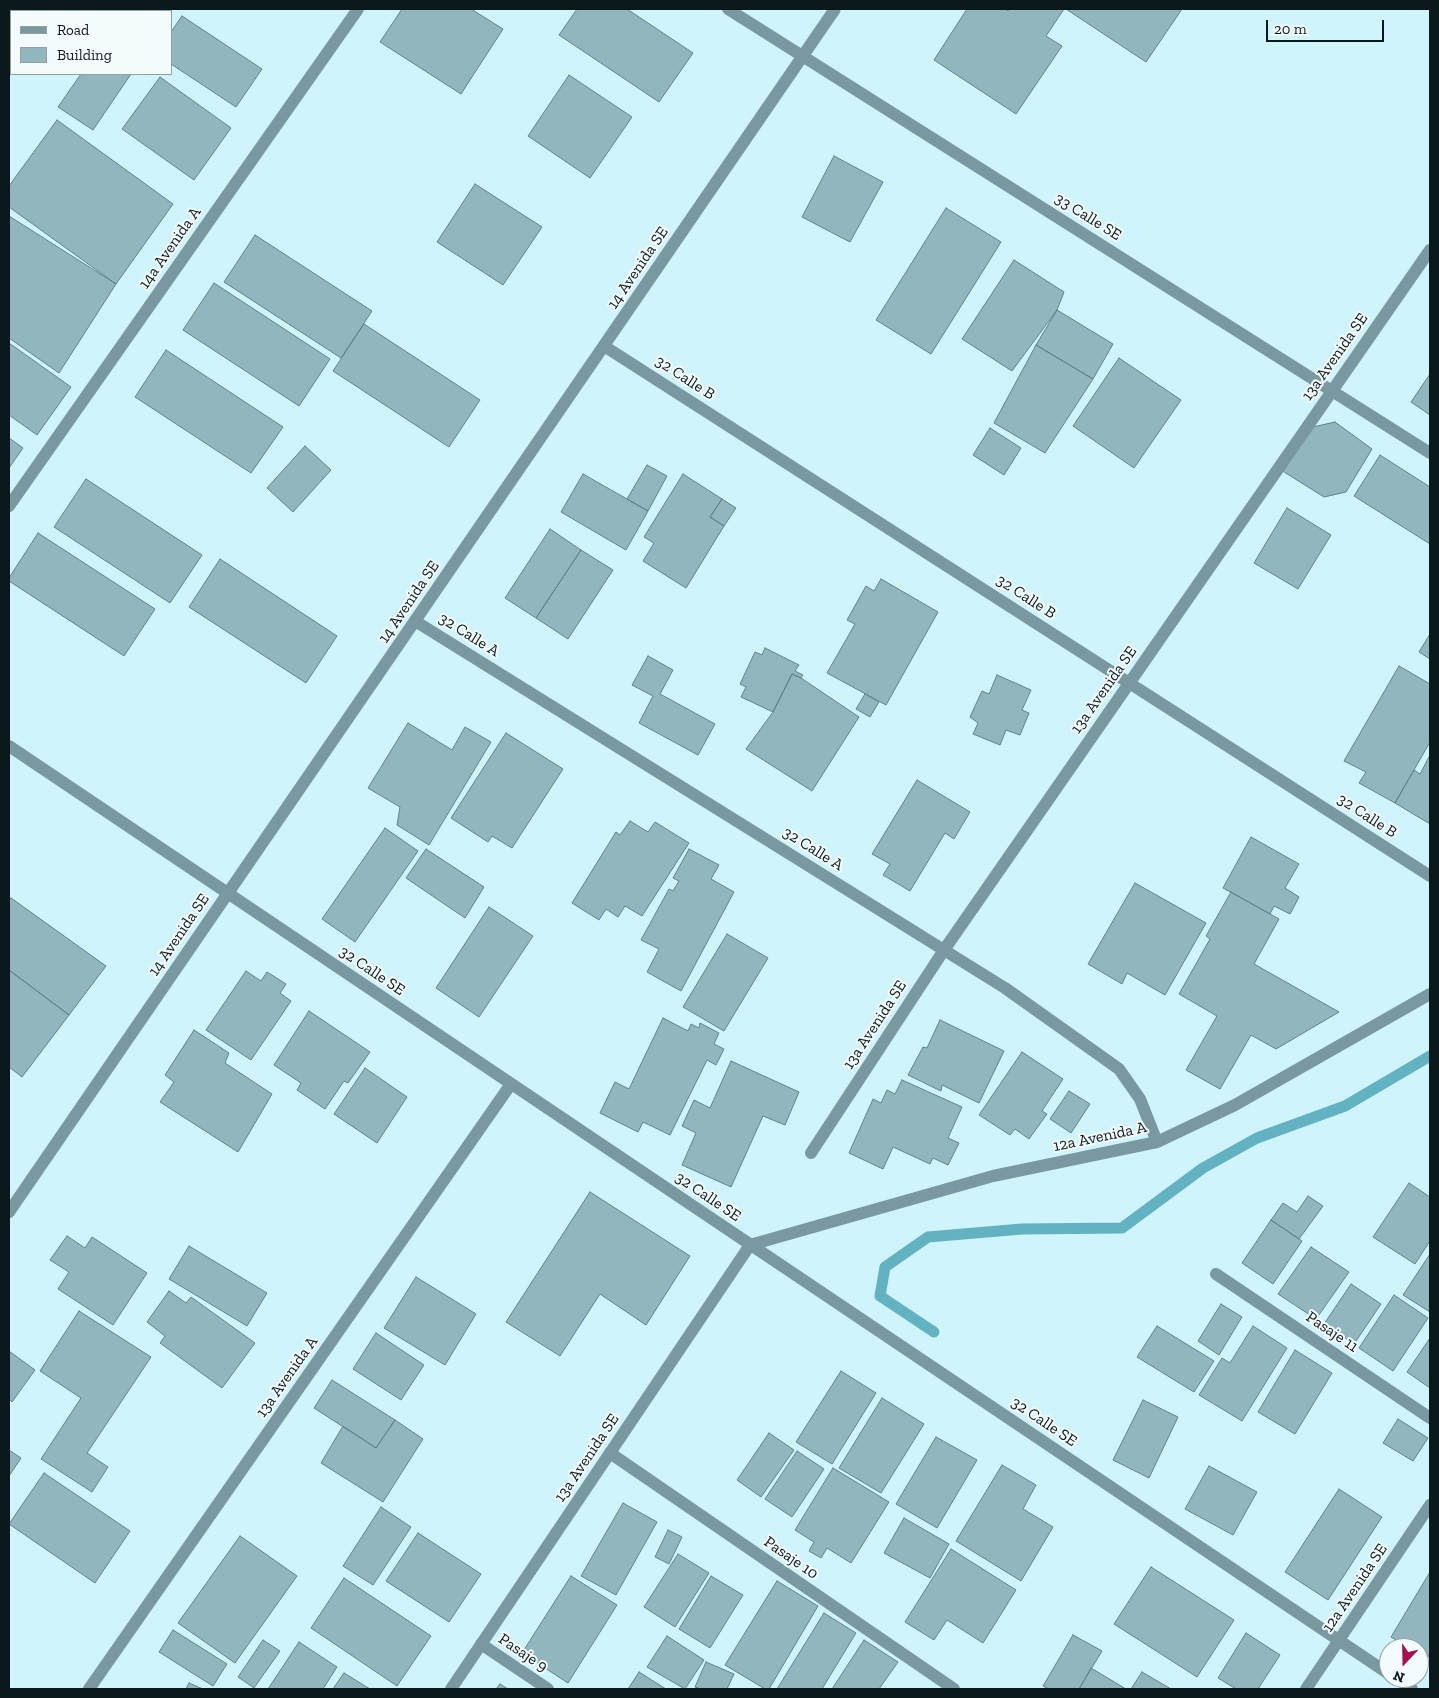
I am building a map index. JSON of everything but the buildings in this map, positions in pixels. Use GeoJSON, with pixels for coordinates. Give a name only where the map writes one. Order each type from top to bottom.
{"type":"FeatureCollection","features":[{"type":"Feature","properties":{"kind":"street","name":"14a Avenida A"},"geometry":{"type":"LineString","coordinates":[[9,506],[358,9]]}},
{"type":"Feature","properties":{"kind":"street","name":"33 Calle SE"},"geometry":{"type":"LineString","coordinates":[[728,9],[1430,453]]}},
{"type":"Feature","properties":{"kind":"street","name":"14 Avenida SE"},"geometry":{"type":"LineString","coordinates":[[9,1212],[835,9]]}},
{"type":"Feature","properties":{"kind":"street","name":"13a Avenida SE"},"geometry":{"type":"LineString","coordinates":[[811,1153],[944,950],[1430,250]]}},
{"type":"Feature","properties":{"kind":"street","name":"32 Calle B"},"geometry":{"type":"LineString","coordinates":[[604,346],[1430,876]]}},
{"type":"Feature","properties":{"kind":"street","name":"32 Calle A"},"geometry":{"type":"LineString","coordinates":[[415,621],[1005,988],[1119,1069],[1140,1099],[1158,1142]]}},
{"type":"Feature","properties":{"kind":"street","name":"32 Calle SE"},"geometry":{"type":"LineString","coordinates":[[9,746],[1379,1667]]}},
{"type":"Feature","properties":{"kind":"street","name":"12a Avenida A"},"geometry":{"type":"LineString","coordinates":[[750,1245],[993,1176],[1158,1142],[1235,1105],[1430,994]]}},
{"type":"Feature","properties":{"kind":"street","name":"13a Avenida A"},"geometry":{"type":"LineString","coordinates":[[89,1689],[512,1084]]}},
{"type":"Feature","properties":{"kind":"street","name":"13a Avenida SE"},"geometry":{"type":"LineString","coordinates":[[451,1689],[750,1245]]}},
{"type":"Feature","properties":{"kind":"street","name":"Pasaje 11"},"geometry":{"type":"LineString","coordinates":[[1216,1274],[1430,1418]]}},
{"type":"Feature","properties":{"kind":"street","name":"Pasaje 10"},"geometry":{"type":"LineString","coordinates":[[610,1453],[954,1689]]}},
{"type":"Feature","properties":{"kind":"street","name":"12a Avenida SE"},"geometry":{"type":"LineString","coordinates":[[1306,1689],[1430,1505]]}},
{"type":"Feature","properties":{"kind":"street","name":"Pasaje 9"},"geometry":{"type":"LineString","coordinates":[[481,1644],[548,1689]]}},
{"type":"Feature","properties":{"kind":"waterway"},"geometry":{"type":"LineString","coordinates":[[934,1332],[880,1296],[885,1267],[928,1237],[1022,1229],[1122,1228],[1203,1168],[1257,1138],[1345,1106],[1430,1056]]}}]}
